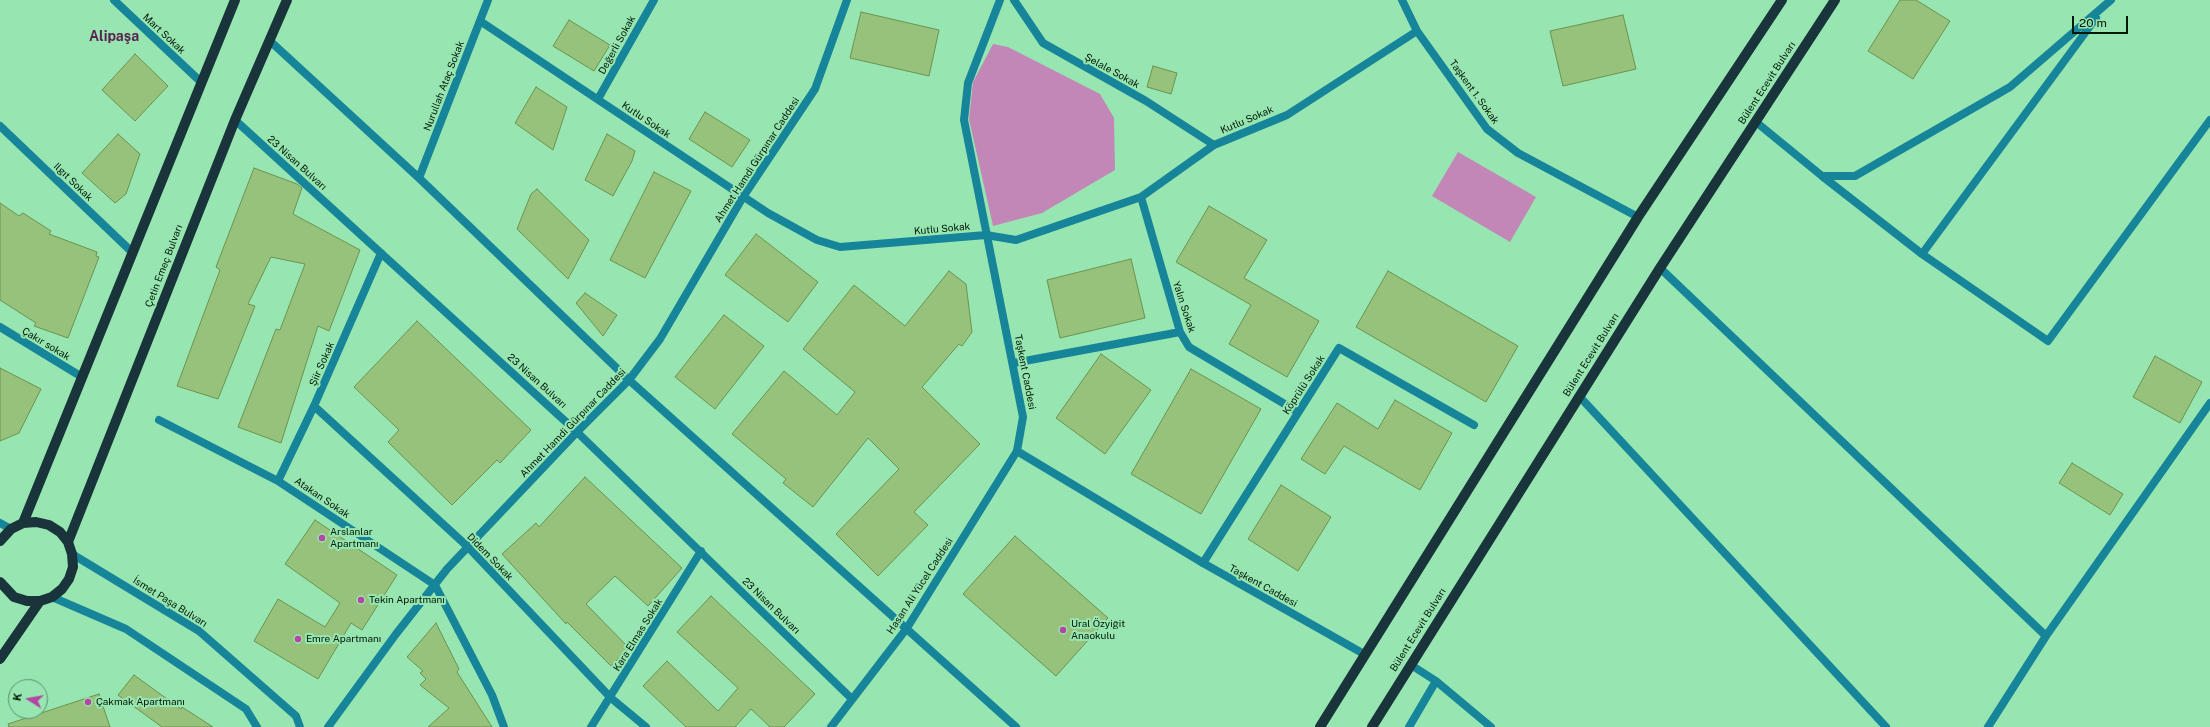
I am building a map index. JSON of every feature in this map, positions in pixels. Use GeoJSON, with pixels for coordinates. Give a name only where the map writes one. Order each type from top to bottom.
{"type":"FeatureCollection","features":[{"type":"Feature","properties":{"kind":"main road"},"geometry":{"type":"LineString","coordinates":[[23,523],[236,0]]}},
{"type":"Feature","properties":{"kind":"main road","name":"Çetin Emeç Bulvarı"},"geometry":{"type":"LineString","coordinates":[[68,542],[235,120],[287,0]]}},
{"type":"Feature","properties":{"kind":"main road"},"geometry":{"type":"LineString","coordinates":[[1320,727],[1364,654],[1638,217],[1782,0]]}},
{"type":"Feature","properties":{"kind":"main road","name":"Bülent Ecevit Bulvarı"},"geometry":{"type":"LineString","coordinates":[[1372,727],[1660,268],[1835,0]]}},
{"type":"Feature","properties":{"kind":"main road"},"geometry":{"type":"LineString","coordinates":[[0,541],[11,529],[23,523],[36,522],[49,525],[60,532],[68,542],[72,554],[73,567],[70,579],[62,589],[52,597],[40,601],[27,601],[14,597],[0,582]]}},
{"type":"Feature","properties":{"kind":"main road"},"geometry":{"type":"LineString","coordinates":[[0,659],[40,601]]}},
{"type":"Feature","properties":{"kind":"street","name":"Mart Sokak"},"geometry":{"type":"LineString","coordinates":[[114,0],[202,83]]}},
{"type":"Feature","properties":{"kind":"street","name":"Nurullah Ataç Sokak"},"geometry":{"type":"LineString","coordinates":[[419,178],[488,0]]}},
{"type":"Feature","properties":{"kind":"street","name":"Değerli Sokak"},"geometry":{"type":"LineString","coordinates":[[598,99],[654,0]]}},
{"type":"Feature","properties":{"kind":"street","name":"Ahmet Hamdi Gürpınar Caddesi"},"geometry":{"type":"LineString","coordinates":[[328,727],[396,634],[435,585],[468,547],[577,432],[629,380],[660,339],[743,197],[815,88],[847,0]]}},
{"type":"Feature","properties":{"kind":"street","name":"Taşkent Caddesi"},"geometry":{"type":"LineString","coordinates":[[1000,0],[968,83],[964,120],[986,235],[1014,363],[1023,417],[1017,451],[1203,563],[1364,654]]}},
{"type":"Feature","properties":{"kind":"street","name":"Şelale Sokak"},"geometry":{"type":"LineString","coordinates":[[1014,0],[1043,43],[1146,101],[1214,145]]}},
{"type":"Feature","properties":{"kind":"street","name":"Taşkent 1. Sokak"},"geometry":{"type":"LineString","coordinates":[[1402,0],[1417,31],[1487,129],[1518,153],[1638,217]]}},
{"type":"Feature","properties":{"kind":"street"},"geometry":{"type":"LineString","coordinates":[[1822,176],[1855,176],[2010,87],[2108,3]]}},
{"type":"Feature","properties":{"kind":"street"},"geometry":{"type":"LineString","coordinates":[[1922,254],[2108,3]]}},
{"type":"Feature","properties":{"kind":"street","name":"Kutlu Sokak"},"geometry":{"type":"LineString","coordinates":[[480,21],[768,213],[817,240],[840,248],[986,235],[1016,240],[1141,197],[1214,145],[1287,115],[1417,31]]}},
{"type":"Feature","properties":{"kind":"street"},"geometry":{"type":"LineString","coordinates":[[270,41],[419,178],[629,380],[1016,727]]}},
{"type":"Feature","properties":{"kind":"street","name":"23 Nisan Bulvarı"},"geometry":{"type":"LineString","coordinates":[[235,120],[577,432],[852,699]]}},
{"type":"Feature","properties":{"kind":"street"},"geometry":{"type":"LineString","coordinates":[[1756,122],[1922,254],[2048,341],[2210,120]]}},
{"type":"Feature","properties":{"kind":"street","name":"Ilgıt Sokak"},"geometry":{"type":"LineString","coordinates":[[0,126],[133,253]]}},
{"type":"Feature","properties":{"kind":"street","name":"Yalın Sokak"},"geometry":{"type":"LineString","coordinates":[[1141,197],[1180,332],[1189,347],[1298,412]]}},
{"type":"Feature","properties":{"kind":"street","name":"Şiir Sokak"},"geometry":{"type":"LineString","coordinates":[[278,481],[314,406],[381,253]]}},
{"type":"Feature","properties":{"kind":"street"},"geometry":{"type":"LineString","coordinates":[[1660,268],[2046,636]]}},
{"type":"Feature","properties":{"kind":"street","name":"Çakır sokak"},"geometry":{"type":"LineString","coordinates":[[0,327],[82,377]]}},
{"type":"Feature","properties":{"kind":"street"},"geometry":{"type":"LineString","coordinates":[[1014,363],[1180,332]]}},
{"type":"Feature","properties":{"kind":"street","name":"Köprülü Sokak"},"geometry":{"type":"LineString","coordinates":[[1203,563],[1339,348],[1474,425]]}},
{"type":"Feature","properties":{"kind":"street"},"geometry":{"type":"LineString","coordinates":[[1579,396],[1886,727]]}},
{"type":"Feature","properties":{"kind":"street"},"geometry":{"type":"LineString","coordinates":[[1988,727],[2046,636],[2210,403]]}},
{"type":"Feature","properties":{"kind":"street","name":"Didem Sokak"},"geometry":{"type":"LineString","coordinates":[[314,406],[468,547],[611,698],[646,727]]}},
{"type":"Feature","properties":{"kind":"street","name":"Atakan Sokak"},"geometry":{"type":"LineString","coordinates":[[159,420],[278,481],[435,585],[492,695],[504,727]]}},
{"type":"Feature","properties":{"kind":"street","name":"Hasan Ali Yücel Caddesi"},"geometry":{"type":"LineString","coordinates":[[831,727],[907,628],[1017,451]]}},
{"type":"Feature","properties":{"kind":"street"},"geometry":{"type":"LineString","coordinates":[[0,524],[11,529]]}},
{"type":"Feature","properties":{"kind":"street","name":"Kara Elmas Sokak"},"geometry":{"type":"LineString","coordinates":[[591,727],[611,698],[701,552]]}},
{"type":"Feature","properties":{"kind":"street","name":"İsmet Paşa Bulvarı"},"geometry":{"type":"LineString","coordinates":[[72,554],[199,631],[296,716],[300,727]]}},
{"type":"Feature","properties":{"kind":"street"},"geometry":{"type":"LineString","coordinates":[[52,597],[126,628],[246,709],[257,727]]}},
{"type":"Feature","properties":{"kind":"street"},"geometry":{"type":"LineString","coordinates":[[1411,665],[1436,681],[1491,727]]}},
{"type":"Feature","properties":{"kind":"street"},"geometry":{"type":"LineString","coordinates":[[1409,727],[1436,681]]}},
{"type":"Feature","properties":{"kind":"shaded area"},"geometry":{"type":"Polygon","coordinates":[[[993,44],[1008,47],[1100,94],[1114,118],[1115,170],[1042,213],[993,226],[969,119],[973,82],[993,44]]]}},
{"type":"Feature","properties":{"kind":"shaded area"},"geometry":{"type":"Polygon","coordinates":[[[1458,152],[1536,197],[1510,242],[1432,196],[1458,152]]]}},
{"type":"Feature","properties":{"kind":"building"},"geometry":{"type":"Polygon","coordinates":[[[1900,0],[1916,0],[1950,21],[1913,79],[1868,51],[1900,0]]]}},
{"type":"Feature","properties":{"kind":"building"},"geometry":{"type":"Polygon","coordinates":[[[861,12],[939,30],[929,76],[850,58],[861,12]]]}},
{"type":"Feature","properties":{"kind":"building"},"geometry":{"type":"Polygon","coordinates":[[[1623,15],[1636,69],[1563,86],[1550,31],[1623,15]]]}},
{"type":"Feature","properties":{"kind":"building"},"geometry":{"type":"Polygon","coordinates":[[[569,20],[610,45],[594,71],[553,46],[569,20]]]}},
{"type":"Feature","properties":{"kind":"building"},"geometry":{"type":"Polygon","coordinates":[[[135,54],[168,86],[135,121],[102,90],[135,54]]]}},
{"type":"Feature","properties":{"kind":"building"},"geometry":{"type":"Polygon","coordinates":[[[1153,66],[1177,73],[1171,94],[1147,87],[1153,66]]]}},
{"type":"Feature","properties":{"kind":"building"},"geometry":{"type":"Polygon","coordinates":[[[536,87],[567,107],[553,150],[515,123],[536,87]]]}},
{"type":"Feature","properties":{"kind":"building"},"geometry":{"type":"Polygon","coordinates":[[[705,112],[750,140],[732,167],[689,139],[705,112]]]}},
{"type":"Feature","properties":{"kind":"building"},"geometry":{"type":"Polygon","coordinates":[[[118,134],[140,154],[126,194],[115,203],[82,173],[118,134]]]}},
{"type":"Feature","properties":{"kind":"building"},"geometry":{"type":"Polygon","coordinates":[[[607,134],[635,151],[632,161],[613,196],[585,180],[607,134]]]}},
{"type":"Feature","properties":{"kind":"building"},"geometry":{"type":"Polygon","coordinates":[[[254,168],[297,184],[302,188],[293,214],[360,250],[329,331],[318,326],[281,443],[238,427],[276,329],[280,330],[305,264],[271,257],[248,304],[255,306],[218,399],[177,386],[220,270],[216,267],[254,168]]]}},
{"type":"Feature","properties":{"kind":"building"},"geometry":{"type":"Polygon","coordinates":[[[654,172],[691,191],[645,278],[610,260],[654,172]]]}},
{"type":"Feature","properties":{"kind":"building"},"geometry":{"type":"Polygon","coordinates":[[[537,189],[589,240],[568,279],[517,229],[531,194],[537,189]]]}},
{"type":"Feature","properties":{"kind":"building"},"geometry":{"type":"Polygon","coordinates":[[[0,203],[19,216],[23,213],[51,231],[49,234],[97,252],[96,256],[99,257],[68,338],[34,326],[36,323],[0,300],[0,203]]]}},
{"type":"Feature","properties":{"kind":"building"},"geometry":{"type":"Polygon","coordinates":[[[1209,206],[1267,240],[1244,278],[1319,321],[1287,377],[1229,344],[1251,305],[1176,262],[1209,206]]]}},
{"type":"Feature","properties":{"kind":"building"},"geometry":{"type":"Polygon","coordinates":[[[756,234],[818,282],[788,322],[725,275],[756,234]]]}},
{"type":"Feature","properties":{"kind":"building"},"geometry":{"type":"Polygon","coordinates":[[[1131,259],[1145,318],[1060,338],[1047,280],[1131,259]]]}},
{"type":"Feature","properties":{"kind":"building"},"geometry":{"type":"Polygon","coordinates":[[[949,271],[966,284],[972,332],[962,346],[959,344],[922,387],[980,444],[914,512],[928,525],[878,576],[836,534],[899,469],[868,438],[813,507],[783,483],[786,479],[732,434],[784,371],[837,415],[855,392],[803,349],[854,285],[905,326],[949,271]]]}},
{"type":"Feature","properties":{"kind":"building"},"geometry":{"type":"Polygon","coordinates":[[[1388,271],[1518,346],[1486,402],[1356,327],[1388,271]]]}},
{"type":"Feature","properties":{"kind":"building"},"geometry":{"type":"Polygon","coordinates":[[[585,293],[617,315],[603,336],[576,303],[585,293]]]}},
{"type":"Feature","properties":{"kind":"building"},"geometry":{"type":"Polygon","coordinates":[[[724,315],[764,346],[715,409],[675,377],[724,315]]]}},
{"type":"Feature","properties":{"kind":"building"},"geometry":{"type":"Polygon","coordinates":[[[417,321],[531,430],[500,463],[497,460],[452,505],[388,442],[399,430],[354,387],[417,321]]]}},
{"type":"Feature","properties":{"kind":"building"},"geometry":{"type":"Polygon","coordinates":[[[1101,354],[1151,390],[1105,454],[1056,418],[1101,354]]]}},
{"type":"Feature","properties":{"kind":"building"},"geometry":{"type":"Polygon","coordinates":[[[2155,356],[2202,382],[2180,423],[2133,397],[2155,356]]]}},
{"type":"Feature","properties":{"kind":"building"},"geometry":{"type":"Polygon","coordinates":[[[0,368],[41,389],[19,433],[0,441],[0,368]]]}},
{"type":"Feature","properties":{"kind":"building"},"geometry":{"type":"Polygon","coordinates":[[[1191,369],[1261,409],[1201,514],[1131,474],[1191,369]]]}},
{"type":"Feature","properties":{"kind":"building"},"geometry":{"type":"Polygon","coordinates":[[[1395,400],[1452,433],[1420,490],[1344,446],[1325,474],[1301,459],[1337,403],[1378,429],[1395,400]]]}},
{"type":"Feature","properties":{"kind":"building"},"geometry":{"type":"Polygon","coordinates":[[[2072,463],[2123,494],[2110,515],[2059,483],[2072,463]]]}},
{"type":"Feature","properties":{"kind":"building"},"geometry":{"type":"Polygon","coordinates":[[[585,477],[682,568],[648,606],[615,576],[586,604],[629,648],[611,666],[567,622],[566,624],[502,554],[536,523],[539,527],[585,477]]]}},
{"type":"Feature","properties":{"kind":"building"},"geometry":{"type":"Polygon","coordinates":[[[1281,485],[1331,517],[1298,571],[1248,539],[1281,485]]]}},
{"type":"Feature","properties":{"kind":"building"},"geometry":{"type":"Polygon","coordinates":[[[315,520],[397,575],[362,630],[351,623],[318,679],[254,641],[278,599],[325,627],[340,603],[285,564],[315,520]]]}},
{"type":"Feature","properties":{"kind":"building"},"geometry":{"type":"Polygon","coordinates":[[[1015,536],[1108,618],[1056,676],[963,594],[1015,536]]]}},
{"type":"Feature","properties":{"kind":"building"},"geometry":{"type":"Polygon","coordinates":[[[711,596],[815,694],[784,727],[770,727],[751,709],[735,727],[686,727],[643,686],[667,661],[718,711],[738,688],[677,632],[711,596]]]}},
{"type":"Feature","properties":{"kind":"building"},"geometry":{"type":"Polygon","coordinates":[[[436,623],[459,669],[457,672],[492,727],[428,727],[449,708],[420,685],[426,679],[420,673],[423,671],[407,657],[436,623]]]}},
{"type":"Feature","properties":{"kind":"building"},"geometry":{"type":"Polygon","coordinates":[[[134,675],[181,709],[182,707],[213,727],[162,727],[118,695],[134,675]]]}},
{"type":"Feature","properties":{"kind":"building","name":"Çakmak Apartmanı"},"geometry":{"type":"Polygon","coordinates":[[[99,694],[110,727],[9,727],[8,724],[23,719],[48,719],[48,711],[99,694]]]}},
{"type":"Feature","properties":{"kind":"place","name":"Arslanlar Apartmanı"},"geometry":{"type":"Point","coordinates":[322,538]}},
{"type":"Feature","properties":{"kind":"place","name":"Tekin Apartmanı"},"geometry":{"type":"Point","coordinates":[361,600]}},
{"type":"Feature","properties":{"kind":"place","name":"Ural Özyiğit Anaokulu"},"geometry":{"type":"Point","coordinates":[1063,630]}},
{"type":"Feature","properties":{"kind":"place","name":"Emre Apartmanı"},"geometry":{"type":"Point","coordinates":[298,639]}},
{"type":"Feature","properties":{"kind":"place","name":"Çakmak Apartmanı"},"geometry":{"type":"Point","coordinates":[88,702]}},
{"type":"Feature","properties":{"kind":"district","name":"Alipaşa"},"geometry":{"type":"Point","coordinates":[114,37]}}]}
